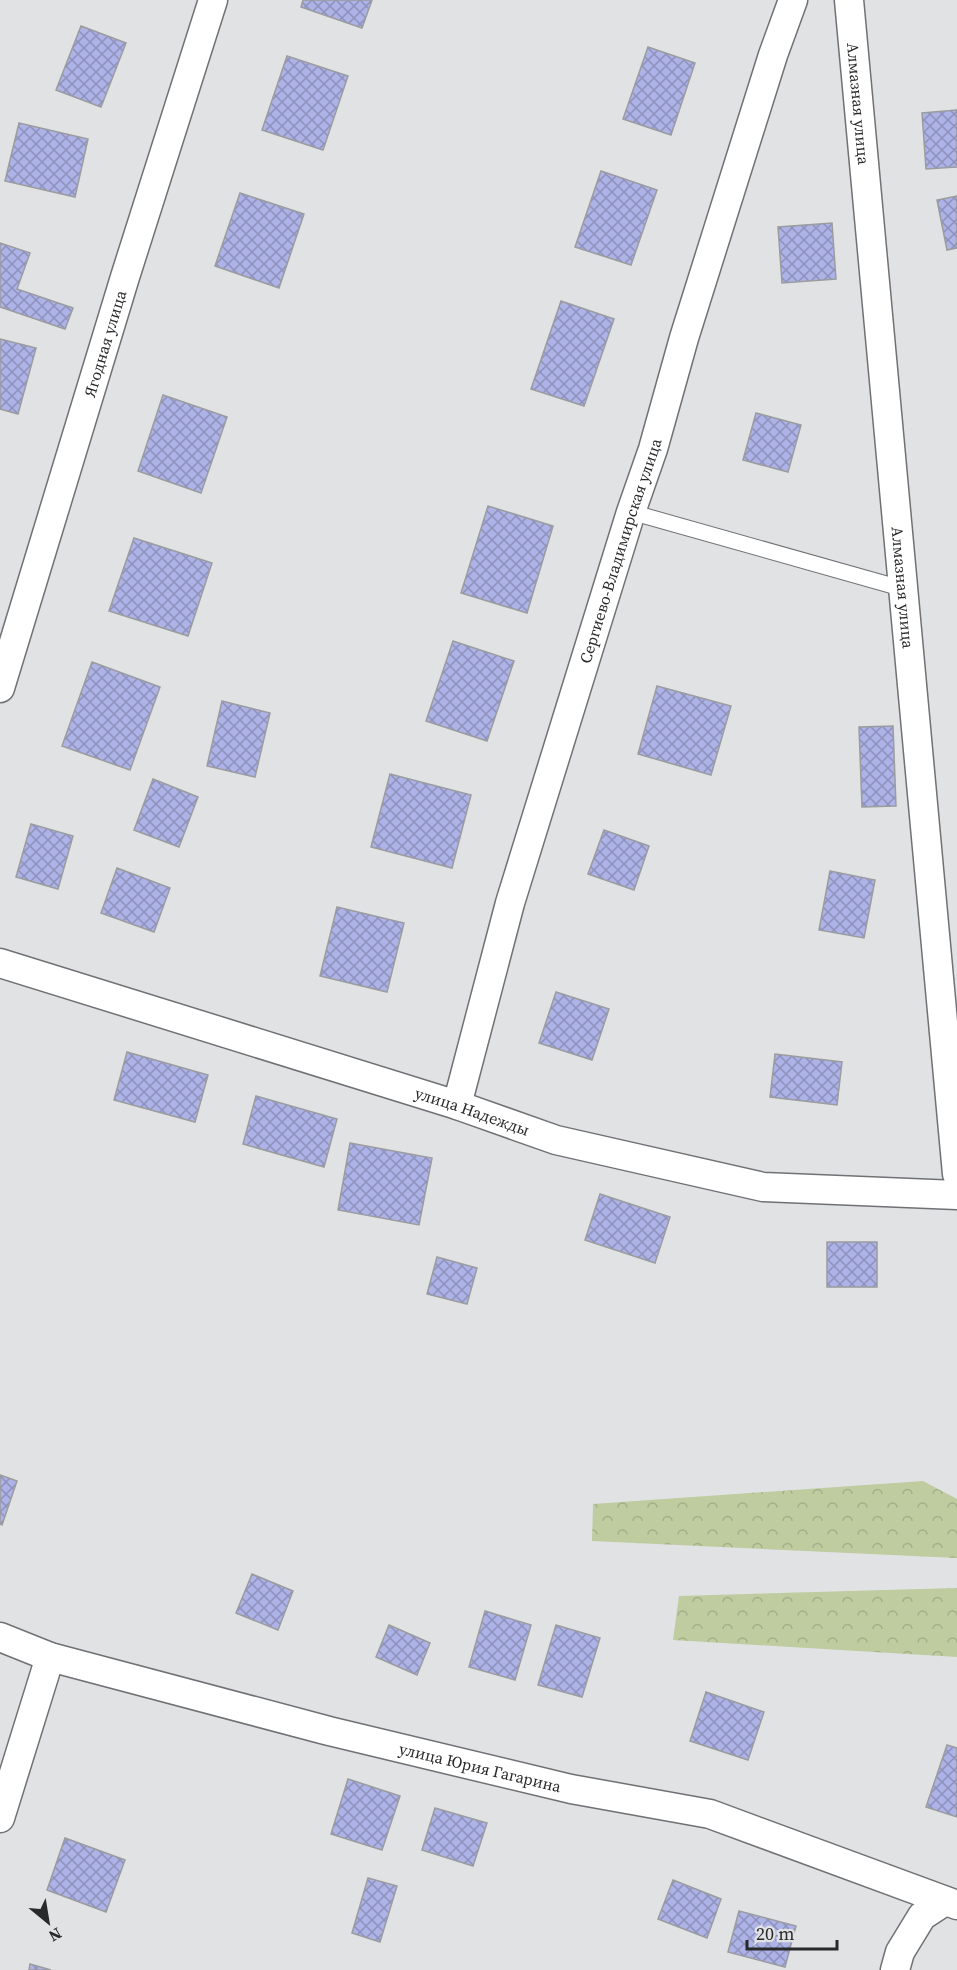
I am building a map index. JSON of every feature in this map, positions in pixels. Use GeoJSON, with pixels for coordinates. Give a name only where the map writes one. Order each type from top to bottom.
{"type":"FeatureCollection","features":[{"type":"Feature","properties":{"kind":"street","name":"Ягодная улица"},"geometry":{"type":"LineString","coordinates":[[0,688],[124,277],[213,0]]}},
{"type":"Feature","properties":{"kind":"street","name":"Сергиево-Владимирская улица"},"geometry":{"type":"LineString","coordinates":[[457,1105],[510,903],[631,512],[653,449],[694,304],[773,55],[793,0]]}},
{"type":"Feature","properties":{"kind":"street","name":"Алмазная улица"},"geometry":{"type":"LineString","coordinates":[[849,0],[957,1174]]}},
{"type":"Feature","properties":{"kind":"street","name":"улица Надежды"},"geometry":{"type":"LineString","coordinates":[[0,963],[457,1105],[556,1140],[763,1187],[957,1195]]}},
{"type":"Feature","properties":{"kind":"street","name":"улица Юрия Гагарина"},"geometry":{"type":"LineString","coordinates":[[0,1637],[50,1657],[329,1731],[559,1786],[710,1814],[951,1903]]}},
{"type":"Feature","properties":{"kind":"street"},"geometry":{"type":"LineString","coordinates":[[0,1818],[50,1657]]}},
{"type":"Feature","properties":{"kind":"street"},"geometry":{"type":"LineString","coordinates":[[895,1970],[900,1952],[922,1916],[951,1903]]}},
{"type":"Feature","properties":{"kind":"lane"},"geometry":{"type":"LineString","coordinates":[[631,512],[904,589]]}},
{"type":"Feature","properties":{"kind":"green space"},"geometry":{"type":"Polygon","coordinates":[[[923,1481],[957,1499],[957,1558],[592,1541],[593,1504],[923,1481]]]}},
{"type":"Feature","properties":{"kind":"green space"},"geometry":{"type":"Polygon","coordinates":[[[957,1588],[957,1657],[673,1640],[679,1596],[957,1588]]]}},
{"type":"Feature","properties":{"kind":"building"},"geometry":{"type":"Polygon","coordinates":[[[303,0],[372,0],[362,28],[301,7],[303,0]]]}},
{"type":"Feature","properties":{"kind":"building"},"geometry":{"type":"Polygon","coordinates":[[[81,26],[126,43],[101,107],[56,90],[81,26]]]}},
{"type":"Feature","properties":{"kind":"building"},"geometry":{"type":"Polygon","coordinates":[[[648,47],[695,63],[671,135],[623,119],[648,47]]]}},
{"type":"Feature","properties":{"kind":"building"},"geometry":{"type":"Polygon","coordinates":[[[287,56],[348,76],[323,150],[262,130],[287,56]]]}},
{"type":"Feature","properties":{"kind":"building"},"geometry":{"type":"Polygon","coordinates":[[[957,110],[957,167],[926,169],[922,113],[957,110]]]}},
{"type":"Feature","properties":{"kind":"building"},"geometry":{"type":"Polygon","coordinates":[[[19,123],[88,139],[75,197],[5,181],[19,123]]]}},
{"type":"Feature","properties":{"kind":"building"},"geometry":{"type":"Polygon","coordinates":[[[601,171],[657,190],[631,265],[575,247],[601,171]]]}},
{"type":"Feature","properties":{"kind":"building"},"geometry":{"type":"Polygon","coordinates":[[[240,193],[304,214],[279,288],[215,266],[240,193]]]}},
{"type":"Feature","properties":{"kind":"building"},"geometry":{"type":"Polygon","coordinates":[[[957,196],[957,248],[947,250],[937,200],[957,196]]]}},
{"type":"Feature","properties":{"kind":"building"},"geometry":{"type":"Polygon","coordinates":[[[832,223],[836,279],[782,283],[778,227],[832,223]]]}},
{"type":"Feature","properties":{"kind":"building"},"geometry":{"type":"Polygon","coordinates":[[[0,243],[30,253],[17,289],[73,308],[65,329],[0,307],[0,243]]]}},
{"type":"Feature","properties":{"kind":"building"},"geometry":{"type":"Polygon","coordinates":[[[561,301],[614,319],[584,406],[531,389],[561,301]]]}},
{"type":"Feature","properties":{"kind":"building"},"geometry":{"type":"Polygon","coordinates":[[[0,339],[36,348],[18,414],[0,409],[0,339]]]}},
{"type":"Feature","properties":{"kind":"building"},"geometry":{"type":"Polygon","coordinates":[[[163,395],[227,417],[201,493],[138,471],[163,395]]]}},
{"type":"Feature","properties":{"kind":"building"},"geometry":{"type":"Polygon","coordinates":[[[756,413],[801,425],[788,472],[743,460],[756,413]]]}},
{"type":"Feature","properties":{"kind":"building"},"geometry":{"type":"Polygon","coordinates":[[[488,506],[553,526],[527,613],[461,593],[488,506]]]}},
{"type":"Feature","properties":{"kind":"building"},"geometry":{"type":"Polygon","coordinates":[[[134,538],[212,563],[188,636],[109,611],[134,538]]]}},
{"type":"Feature","properties":{"kind":"building"},"geometry":{"type":"Polygon","coordinates":[[[453,641],[514,661],[487,741],[426,721],[453,641]]]}},
{"type":"Feature","properties":{"kind":"building"},"geometry":{"type":"Polygon","coordinates":[[[92,662],[160,687],[130,770],[62,746],[92,662]]]}},
{"type":"Feature","properties":{"kind":"building"},"geometry":{"type":"Polygon","coordinates":[[[657,686],[731,706],[711,775],[638,754],[657,686]]]}},
{"type":"Feature","properties":{"kind":"building"},"geometry":{"type":"Polygon","coordinates":[[[222,701],[270,713],[255,777],[207,766],[222,701]]]}},
{"type":"Feature","properties":{"kind":"building"},"geometry":{"type":"Polygon","coordinates":[[[893,726],[896,806],[862,807],[859,727],[893,726]]]}},
{"type":"Feature","properties":{"kind":"building"},"geometry":{"type":"Polygon","coordinates":[[[390,774],[471,795],[452,868],[371,847],[390,774]]]}},
{"type":"Feature","properties":{"kind":"building"},"geometry":{"type":"Polygon","coordinates":[[[153,779],[198,797],[179,847],[134,830],[153,779]]]}},
{"type":"Feature","properties":{"kind":"building"},"geometry":{"type":"Polygon","coordinates":[[[31,824],[73,836],[58,889],[16,877],[31,824]]]}},
{"type":"Feature","properties":{"kind":"building"},"geometry":{"type":"Polygon","coordinates":[[[604,830],[649,846],[634,890],[588,874],[604,830]]]}},
{"type":"Feature","properties":{"kind":"building"},"geometry":{"type":"Polygon","coordinates":[[[117,868],[170,888],[154,932],[101,913],[117,868]]]}},
{"type":"Feature","properties":{"kind":"building"},"geometry":{"type":"Polygon","coordinates":[[[830,871],[875,880],[864,938],[819,930],[830,871]]]}},
{"type":"Feature","properties":{"kind":"building"},"geometry":{"type":"Polygon","coordinates":[[[337,907],[404,923],[387,992],[320,976],[337,907]]]}},
{"type":"Feature","properties":{"kind":"building"},"geometry":{"type":"Polygon","coordinates":[[[556,992],[609,1009],[592,1060],[539,1043],[556,992]]]}},
{"type":"Feature","properties":{"kind":"building"},"geometry":{"type":"Polygon","coordinates":[[[127,1052],[208,1075],[195,1122],[114,1100],[127,1052]]]}},
{"type":"Feature","properties":{"kind":"building"},"geometry":{"type":"Polygon","coordinates":[[[775,1054],[842,1062],[837,1105],[770,1097],[775,1054]]]}},
{"type":"Feature","properties":{"kind":"building"},"geometry":{"type":"Polygon","coordinates":[[[256,1096],[337,1119],[324,1167],[243,1144],[256,1096]]]}},
{"type":"Feature","properties":{"kind":"building"},"geometry":{"type":"Polygon","coordinates":[[[350,1143],[432,1158],[419,1225],[338,1210],[350,1143]]]}},
{"type":"Feature","properties":{"kind":"building"},"geometry":{"type":"Polygon","coordinates":[[[600,1194],[670,1217],[655,1263],[585,1240],[600,1194]]]}},
{"type":"Feature","properties":{"kind":"building"},"geometry":{"type":"Polygon","coordinates":[[[827,1242],[877,1242],[877,1287],[827,1287],[827,1242]]]}},
{"type":"Feature","properties":{"kind":"building"},"geometry":{"type":"Polygon","coordinates":[[[437,1257],[477,1268],[467,1304],[427,1294],[437,1257]]]}},
{"type":"Feature","properties":{"kind":"building"},"geometry":{"type":"Polygon","coordinates":[[[0,1475],[17,1481],[2,1525],[0,1524],[0,1475]]]}},
{"type":"Feature","properties":{"kind":"building"},"geometry":{"type":"Polygon","coordinates":[[[252,1574],[293,1591],[278,1630],[236,1613],[252,1574]]]}},
{"type":"Feature","properties":{"kind":"building"},"geometry":{"type":"Polygon","coordinates":[[[485,1611],[531,1625],[515,1680],[469,1667],[485,1611]]]}},
{"type":"Feature","properties":{"kind":"building"},"geometry":{"type":"Polygon","coordinates":[[[389,1625],[430,1643],[417,1675],[376,1657],[389,1625]]]}},
{"type":"Feature","properties":{"kind":"building"},"geometry":{"type":"Polygon","coordinates":[[[556,1625],[600,1638],[582,1697],[538,1685],[556,1625]]]}},
{"type":"Feature","properties":{"kind":"building"},"geometry":{"type":"Polygon","coordinates":[[[706,1692],[764,1712],[748,1760],[690,1741],[706,1692]]]}},
{"type":"Feature","properties":{"kind":"building"},"geometry":{"type":"Polygon","coordinates":[[[947,1745],[957,1748],[957,1817],[926,1807],[947,1745]]]}},
{"type":"Feature","properties":{"kind":"building"},"geometry":{"type":"Polygon","coordinates":[[[348,1779],[400,1796],[382,1850],[331,1834],[348,1779]]]}},
{"type":"Feature","properties":{"kind":"building"},"geometry":{"type":"Polygon","coordinates":[[[435,1808],[487,1823],[473,1866],[422,1850],[435,1808]]]}},
{"type":"Feature","properties":{"kind":"building"},"geometry":{"type":"Polygon","coordinates":[[[65,1838],[125,1860],[106,1912],[47,1890],[65,1838]]]}},
{"type":"Feature","properties":{"kind":"building"},"geometry":{"type":"Polygon","coordinates":[[[368,1878],[397,1886],[380,1942],[352,1933],[368,1878]]]}},
{"type":"Feature","properties":{"kind":"building"},"geometry":{"type":"Polygon","coordinates":[[[673,1880],[721,1899],[707,1938],[658,1919],[673,1880]]]}},
{"type":"Feature","properties":{"kind":"building"},"geometry":{"type":"Polygon","coordinates":[[[739,1911],[796,1926],[785,1967],[728,1952],[739,1911]]]}},
{"type":"Feature","properties":{"kind":"building"},"geometry":{"type":"Polygon","coordinates":[[[30,1964],[51,1970],[29,1970],[30,1964]]]}}]}
